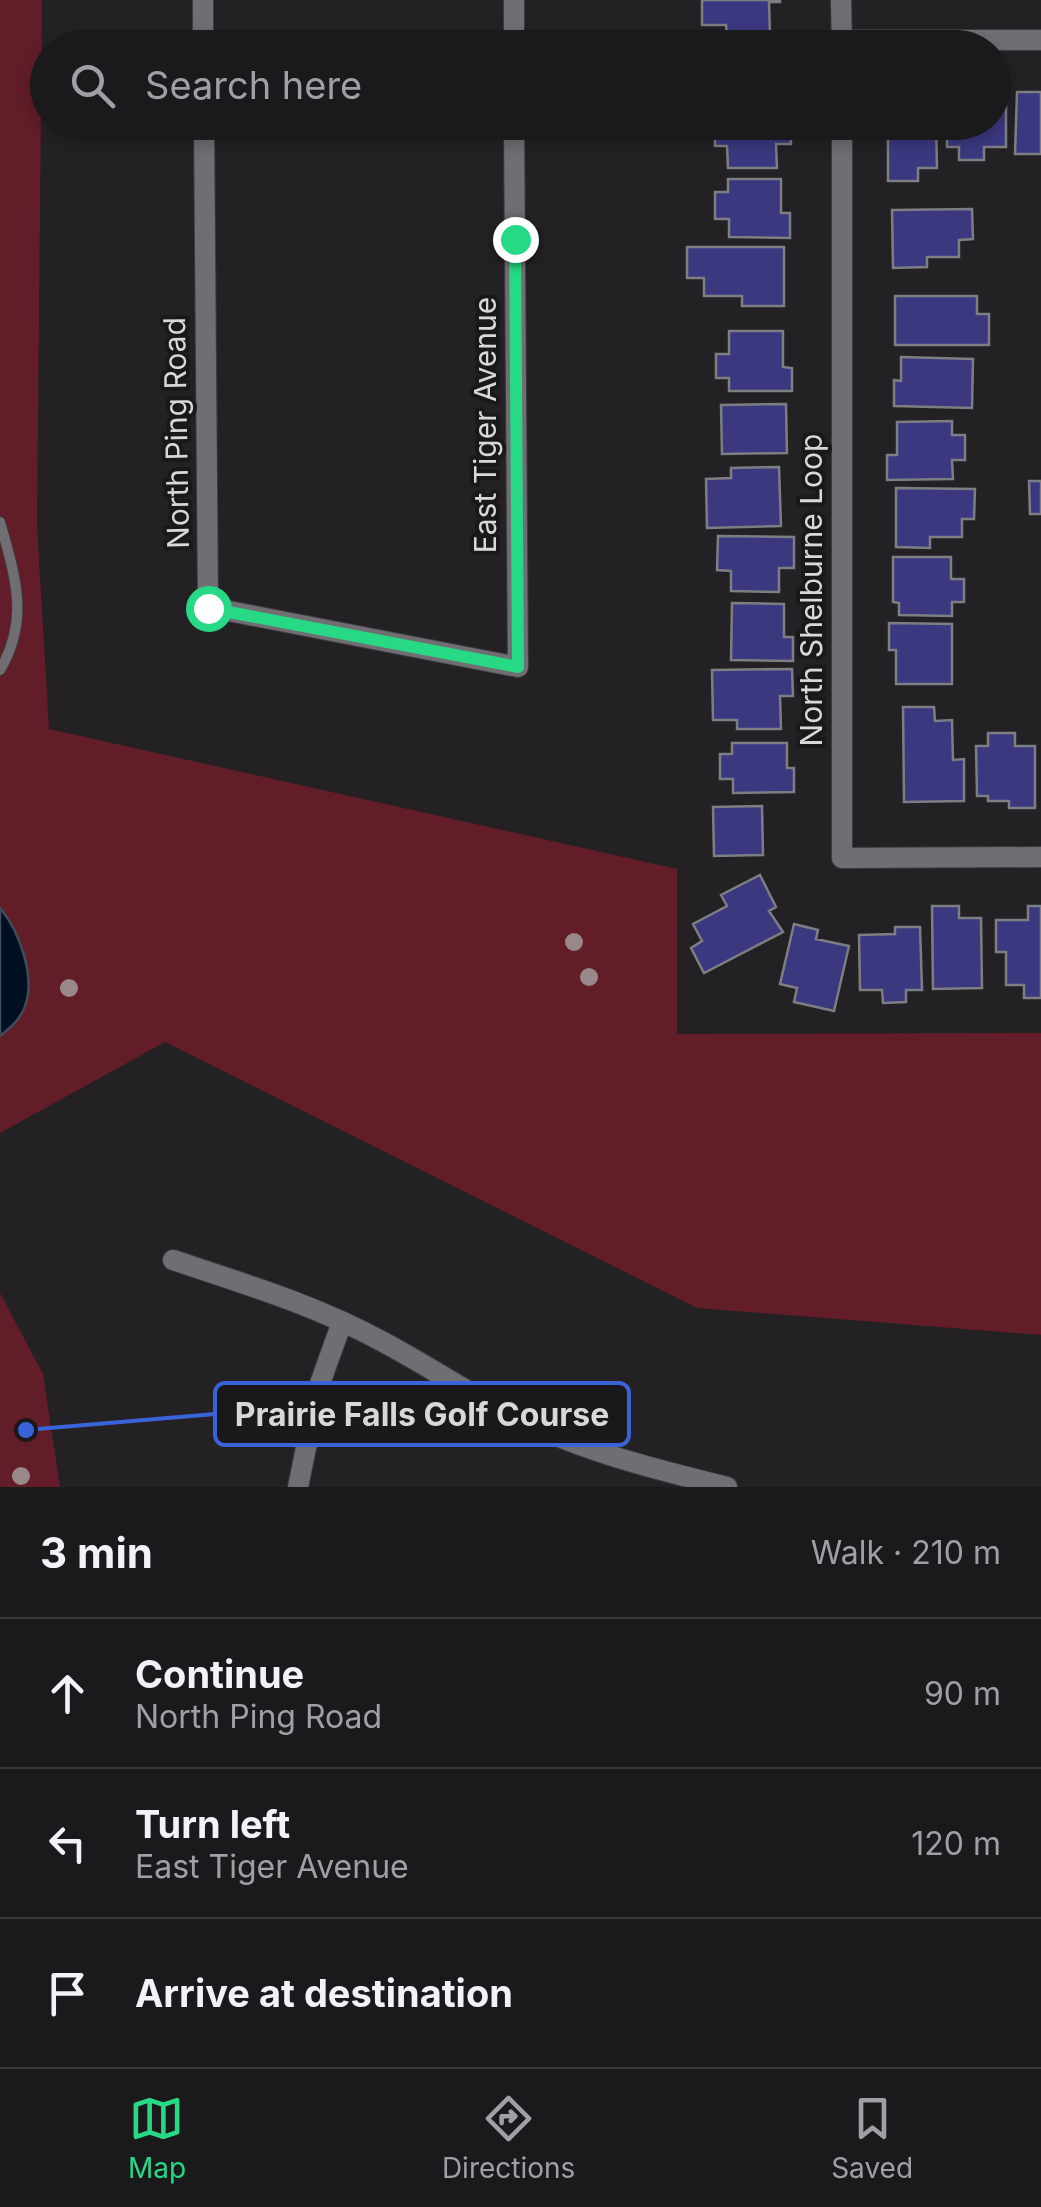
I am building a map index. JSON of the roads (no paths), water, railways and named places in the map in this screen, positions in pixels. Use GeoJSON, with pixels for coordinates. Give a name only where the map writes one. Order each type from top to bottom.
{"type":"FeatureCollection","features":[{"type":"Feature","properties":{"kind":"street"},"geometry":{"type":"LineString","coordinates":[[203,0],[203,30]]}},
{"type":"Feature","properties":{"kind":"street"},"geometry":{"type":"LineString","coordinates":[[514,0],[514,30]]}},
{"type":"Feature","properties":{"kind":"street"},"geometry":{"type":"LineString","coordinates":[[841,0],[842,30]]}},
{"type":"Feature","properties":{"kind":"street"},"geometry":{"type":"LineString","coordinates":[[1011,41],[1041,40]]}},
{"type":"Feature","properties":{"kind":"street","name":"North Ping Road"},"geometry":{"type":"LineString","coordinates":[[204,140],[208,608],[518,667]]}},
{"type":"Feature","properties":{"kind":"street","name":"East Tiger Avenue"},"geometry":{"type":"LineString","coordinates":[[514,140],[518,667]]}},
{"type":"Feature","properties":{"kind":"street","name":"North Shelburne Loop"},"geometry":{"type":"LineString","coordinates":[[842,140],[842,858],[1041,857]]}},
{"type":"Feature","properties":{"kind":"street"},"geometry":{"type":"LineString","coordinates":[[173,1260],[299,1302],[385,1343],[462,1390],[556,1436],[661,1479],[727,1487]]}},
{"type":"Feature","properties":{"kind":"street"},"geometry":{"type":"LineString","coordinates":[[298,1487],[318,1389],[342,1322]]}},
{"type":"Feature","properties":{"kind":"lane"},"geometry":{"type":"LineString","coordinates":[[0,522],[14,572],[18,618],[13,647],[0,670]]}},
{"type":"Feature","properties":{"kind":"water"},"geometry":{"type":"Polygon","coordinates":[[[0,908],[19,941],[27,968],[28,994],[15,1023],[0,1036],[0,908]]]}},
{"type":"Feature","properties":{"kind":"place","name":"Prairie Falls Golf Course"},"geometry":{"type":"Point","coordinates":[26,1430]}}]}
